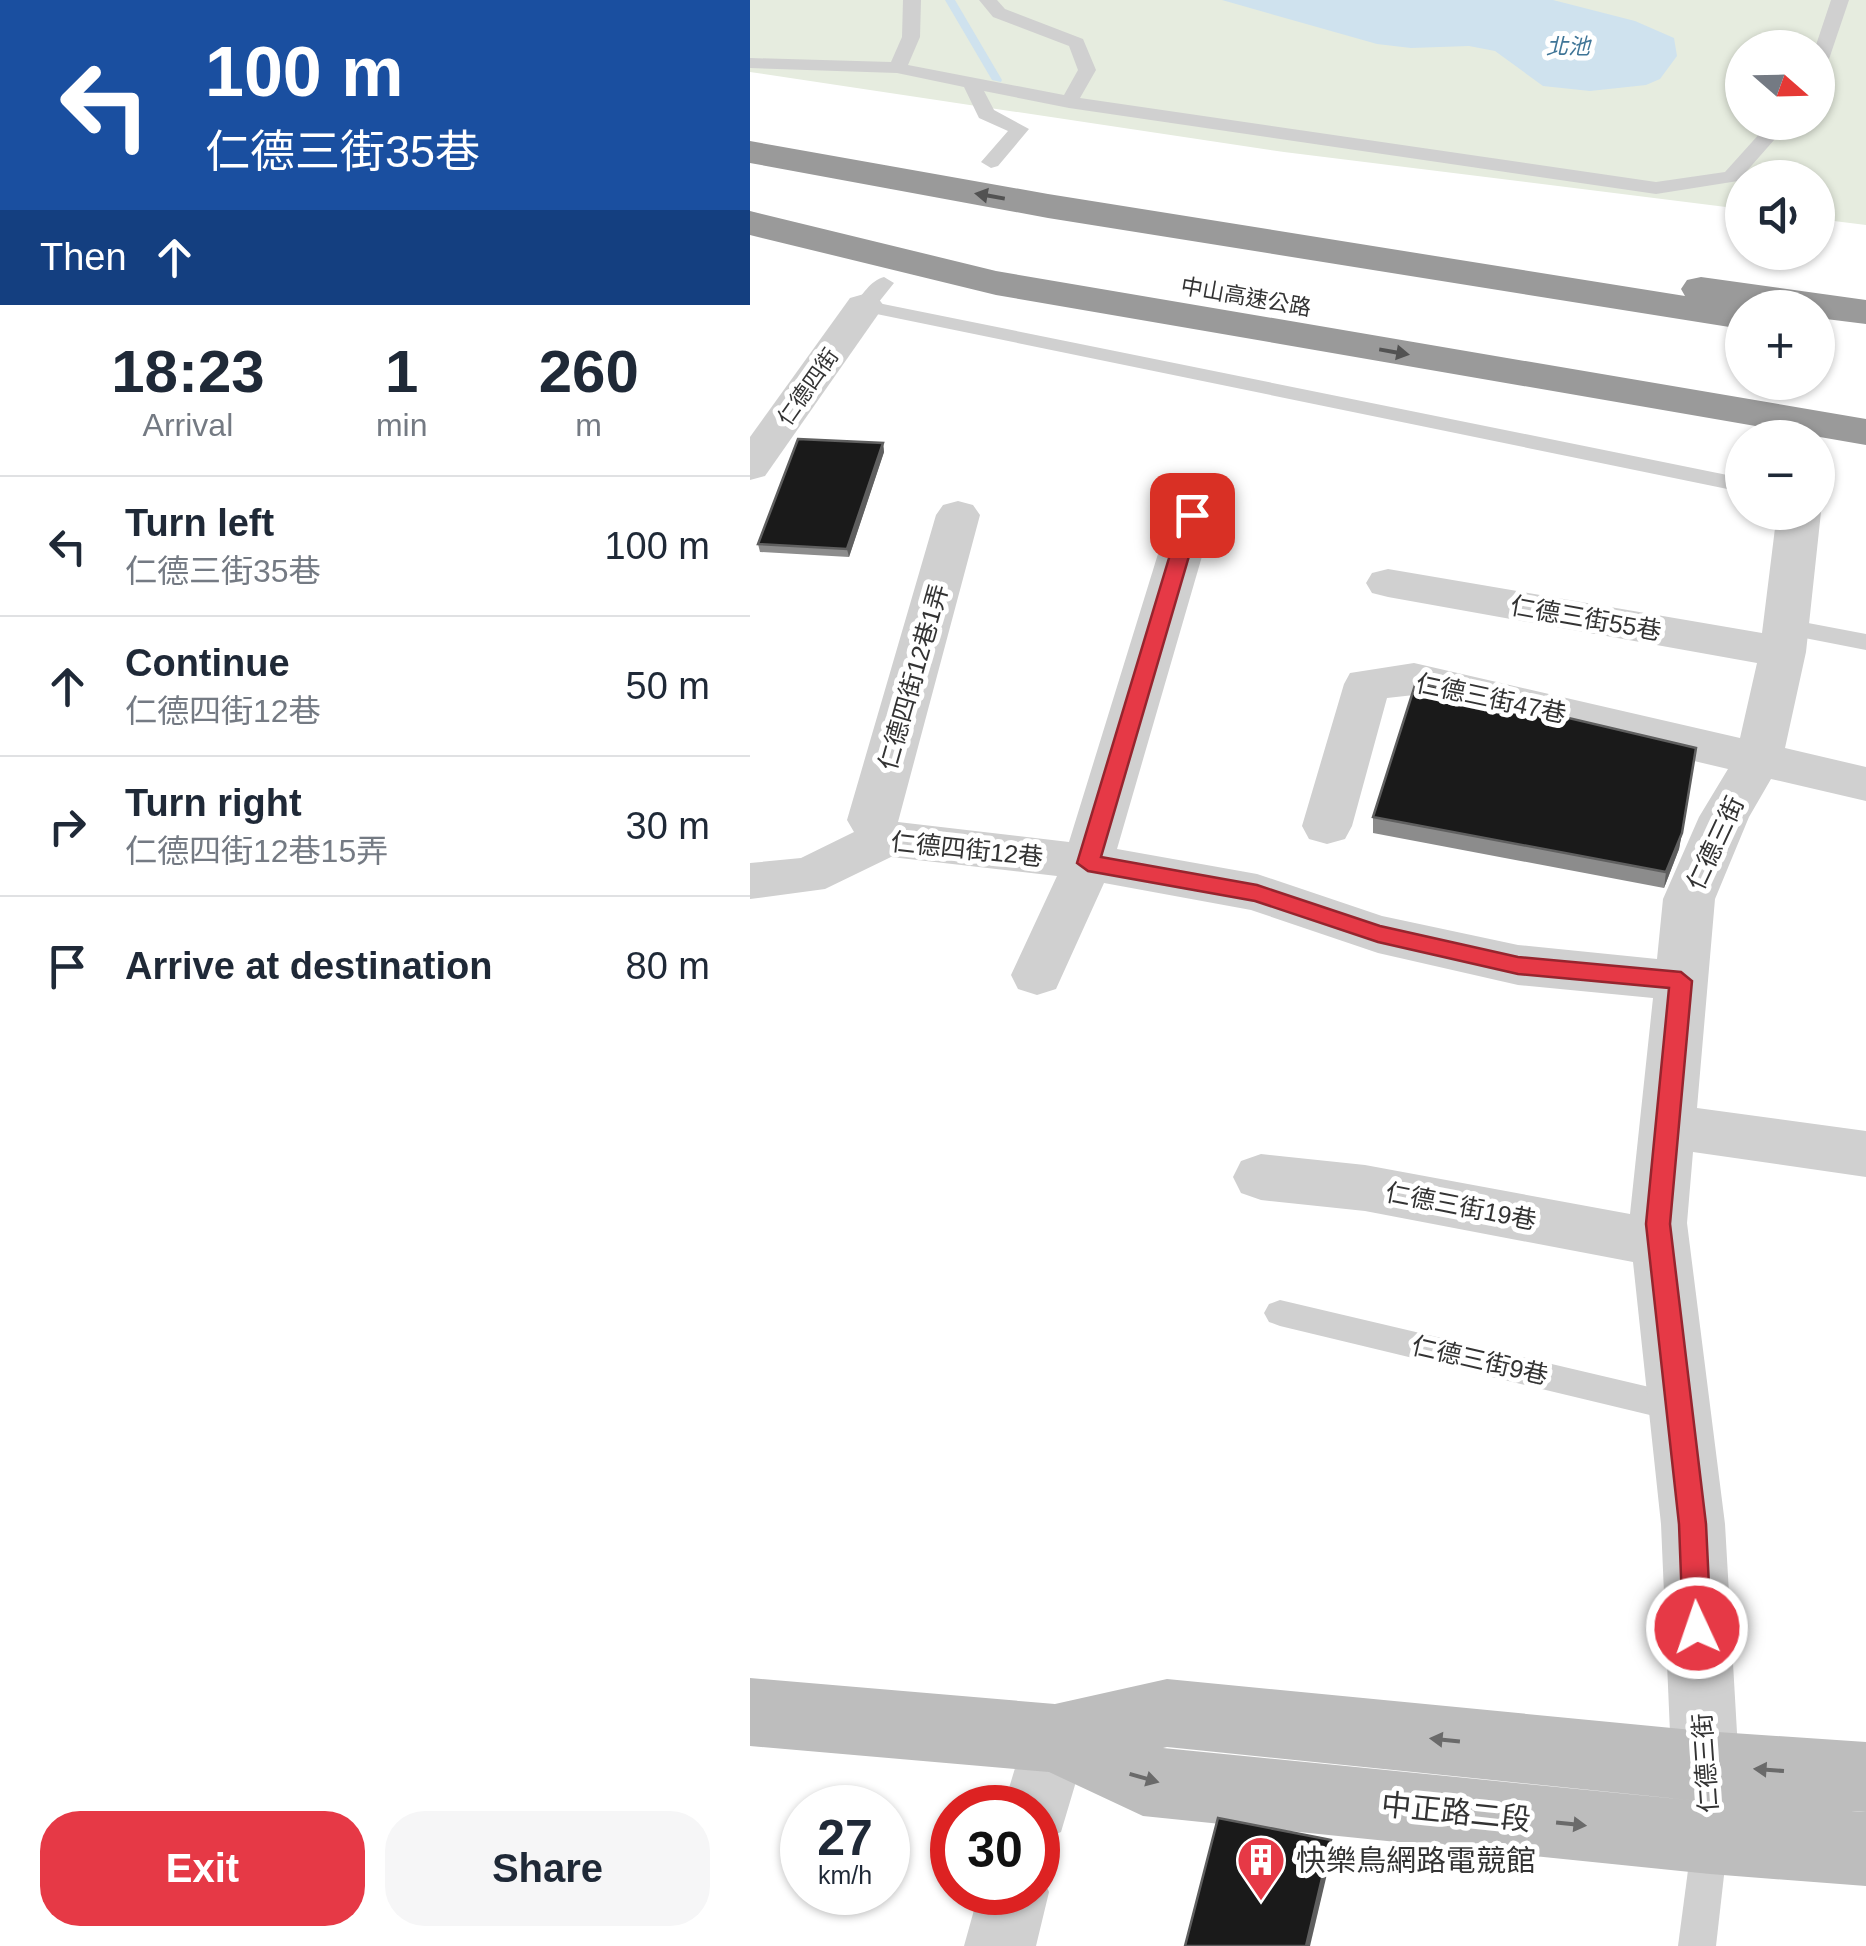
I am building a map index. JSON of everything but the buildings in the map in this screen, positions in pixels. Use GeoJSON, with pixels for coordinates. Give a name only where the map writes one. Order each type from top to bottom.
{"type":"FeatureCollection","features":[{"type":"Feature","properties":{"kind":"highway"},"geometry":{"type":"LineString","coordinates":[[750,152],[1048,206],[1725,314]]}},
{"type":"Feature","properties":{"kind":"highway"},"geometry":{"type":"LineString","coordinates":[[1048,206],[1293,229],[1866,312]]}},
{"type":"Feature","properties":{"kind":"highway","name":"中山高速公路"},"geometry":{"type":"LineString","coordinates":[[750,210],[1048,264],[1725,376]]}},
{"type":"Feature","properties":{"kind":"highway"},"geometry":{"type":"LineString","coordinates":[[750,223],[996,282],[1866,432]]}},
{"type":"Feature","properties":{"kind":"highway"},"geometry":{"type":"LineString","coordinates":[[1835,331],[1866,336]]}},
{"type":"Feature","properties":{"kind":"highway"},"geometry":{"type":"LineString","coordinates":[[1835,394],[1866,399]]}},
{"type":"Feature","properties":{"kind":"main road","name":"中正路二段"},"geometry":{"type":"LineString","coordinates":[[750,1712],[1055,1738],[1167,1712],[1704,1766],[1866,1776]]}},
{"type":"Feature","properties":{"kind":"main road","name":"中正路二段"},"geometry":{"type":"LineString","coordinates":[[1055,1738],[1143,1780],[1710,1838],[1866,1849]]}},
{"type":"Feature","properties":{"kind":"street","name":"仁德四街"},"geometry":{"type":"LineString","coordinates":[[750,467],[874,294]]}},
{"type":"Feature","properties":{"kind":"street","name":"仁德四街12巷1弄"},"geometry":{"type":"LineString","coordinates":[[883,838],[872,820],[958,514]]}},
{"type":"Feature","properties":{"kind":"street"},"geometry":{"type":"LineString","coordinates":[[1038,975],[1088,863],[1192,515]]}},
{"type":"Feature","properties":{"kind":"street","name":"仁德三街"},"geometry":{"type":"LineString","coordinates":[[1710,1838],[1692,1524],[1660,1242],[1667,1126],[1689,900],[1724,818],[1759,758],[1785,640],[1797,530]]}},
{"type":"Feature","properties":{"kind":"street","name":"仁德三街55巷"},"geometry":{"type":"LineString","coordinates":[[1388,583],[1785,640]]}},
{"type":"Feature","properties":{"kind":"street","name":"仁德三街47巷"},"geometry":{"type":"LineString","coordinates":[[1327,826],[1367,684],[1414,679],[1759,758]]}},
{"type":"Feature","properties":{"kind":"street"},"geometry":{"type":"LineString","coordinates":[[1759,758],[1866,784]]}},
{"type":"Feature","properties":{"kind":"street","name":"仁德四街12巷"},"geometry":{"type":"LineString","coordinates":[[750,882],[807,876],[844,861],[883,838],[1088,863],[1257,893],[1378,934],[1518,965],[1681,981]]}},
{"type":"Feature","properties":{"kind":"street"},"geometry":{"type":"LineString","coordinates":[[1667,1126],[1866,1154]]}},
{"type":"Feature","properties":{"kind":"street","name":"仁德三街19巷"},"geometry":{"type":"LineString","coordinates":[[1261,1177],[1365,1188],[1660,1242]]}},
{"type":"Feature","properties":{"kind":"street"},"geometry":{"type":"LineString","coordinates":[[1043,1785],[1055,1738]]}},
{"type":"Feature","properties":{"kind":"street"},"geometry":{"type":"LineString","coordinates":[[1000,1946],[1008,1915]]}},
{"type":"Feature","properties":{"kind":"lane"},"geometry":{"type":"LineString","coordinates":[[897,68],[911,37],[912,0]]}},
{"type":"Feature","properties":{"kind":"lane"},"geometry":{"type":"LineString","coordinates":[[988,0],[999,14],[1078,43],[1086,70],[1069,102]]}},
{"type":"Feature","properties":{"kind":"lane"},"geometry":{"type":"LineString","coordinates":[[1830,30],[1840,0]]}},
{"type":"Feature","properties":{"kind":"lane"},"geometry":{"type":"LineString","coordinates":[[750,63],[897,68],[1069,102],[1656,188],[1730,177],[1764,140]]}},
{"type":"Feature","properties":{"kind":"lane"},"geometry":{"type":"LineString","coordinates":[[971,82],[986,114],[1020,130],[992,162]]}},
{"type":"Feature","properties":{"kind":"lane"},"geometry":{"type":"LineString","coordinates":[[874,294],[1725,482]]}},
{"type":"Feature","properties":{"kind":"lane"},"geometry":{"type":"LineString","coordinates":[[1785,640],[1866,642]]}},
{"type":"Feature","properties":{"kind":"lane","name":"仁德三街9巷"},"geometry":{"type":"LineString","coordinates":[[1280,1313],[1680,1408]]}},
{"type":"Feature","properties":{"kind":"lane"},"geometry":{"type":"LineString","coordinates":[[1697,1946],[1710,1838]]}},
{"type":"Feature","properties":{"kind":"shaded area"},"geometry":{"type":"Polygon","coordinates":[[[750,0],[1866,0],[1866,225],[1835,221],[1835,160],[1725,160],[1725,207],[1284,152],[750,72],[750,0]]]}},
{"type":"Feature","properties":{"kind":"water","name":"北池"},"geometry":{"type":"Polygon","coordinates":[[[1222,0],[1553,0],[1635,21],[1674,38],[1677,56],[1660,79],[1646,85],[1590,91],[1543,86],[1495,51],[1469,46],[1411,48],[1377,44],[1222,0]]]}},
{"type":"Feature","properties":{"kind":"waterway"},"geometry":{"type":"LineString","coordinates":[[950,0],[997,80]]}},
{"type":"Feature","properties":{"kind":"place","name":"快樂鳥網路電競館"},"geometry":{"type":"Point","coordinates":[1261,1902]}},
{"type":"Feature","properties":{"kind":"route"},"geometry":{"type":"LineString","coordinates":[[1192,515],[1088,863],[1257,893],[1378,934],[1518,965],[1681,981],[1658,1224],[1692,1524],[1697,1628]]}}]}
